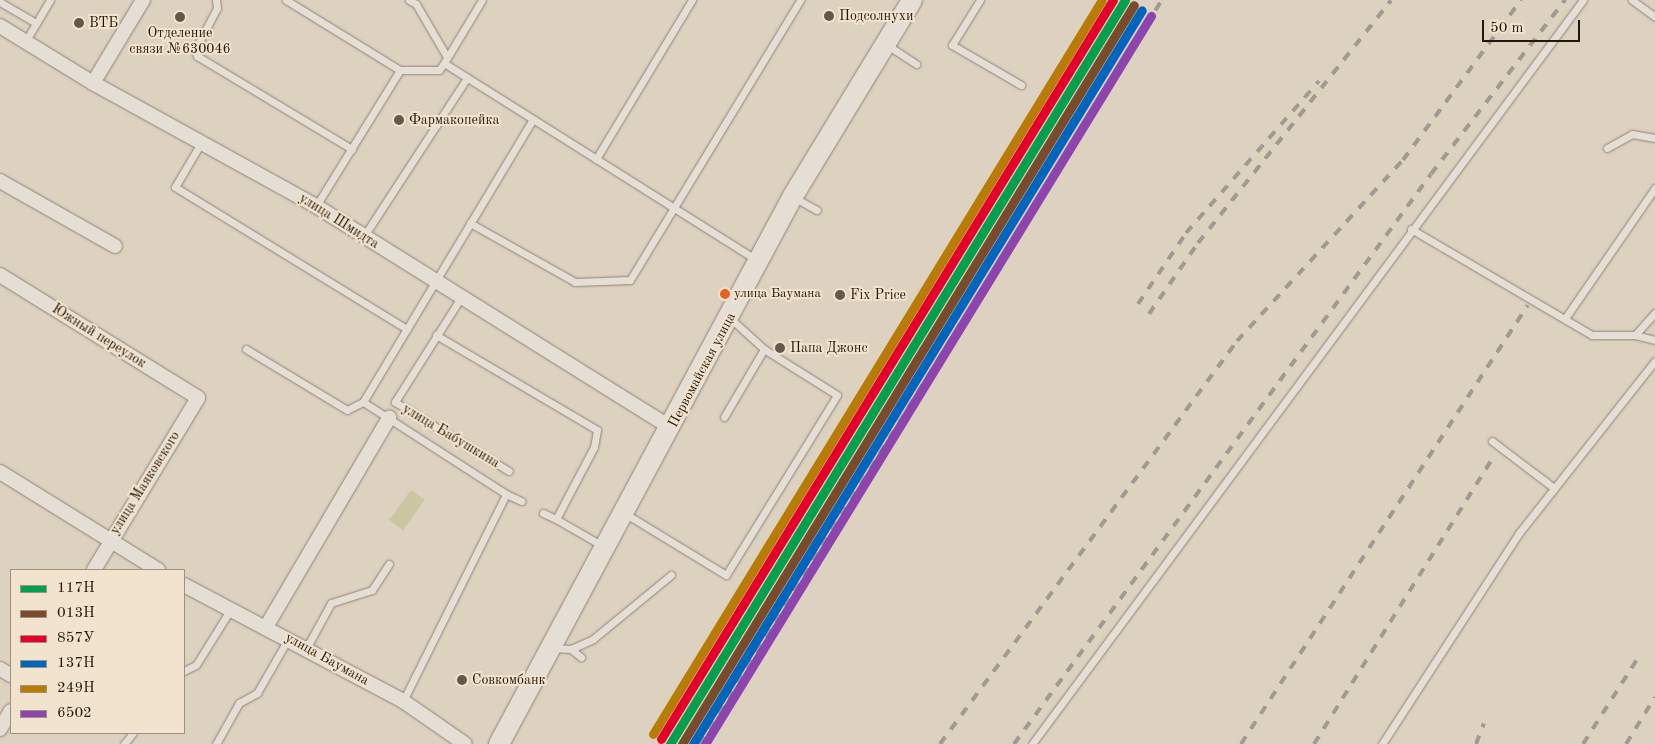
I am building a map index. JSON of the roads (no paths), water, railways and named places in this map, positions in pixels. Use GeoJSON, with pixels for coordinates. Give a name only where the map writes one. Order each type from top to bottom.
{"type":"FeatureCollection","features":[{"type":"Feature","properties":{"kind":"main road","name":"Первомайская улица"},"geometry":{"type":"LineString","coordinates":[[499,744],[550,648],[626,514],[793,196],[912,0]]}},
{"type":"Feature","properties":{"kind":"street"},"geometry":{"type":"LineString","coordinates":[[93,83],[143,0]]}},
{"type":"Feature","properties":{"kind":"street","name":"улица Шмидта"},"geometry":{"type":"LineString","coordinates":[[0,26],[93,83],[316,206],[434,283],[671,428]]}},
{"type":"Feature","properties":{"kind":"street"},"geometry":{"type":"LineString","coordinates":[[0,181],[115,246]]}},
{"type":"Feature","properties":{"kind":"street","name":"Южный переулок"},"geometry":{"type":"LineString","coordinates":[[0,275],[198,398]]}},
{"type":"Feature","properties":{"kind":"street","name":"улица Маяковского"},"geometry":{"type":"LineString","coordinates":[[95,569],[109,542],[198,398]]}},
{"type":"Feature","properties":{"kind":"street","name":"улица Бабушкина"},"geometry":{"type":"LineString","coordinates":[[266,626],[388,418]]}},
{"type":"Feature","properties":{"kind":"street"},"geometry":{"type":"LineString","coordinates":[[0,472],[109,542],[156,569]]}},
{"type":"Feature","properties":{"kind":"street","name":"улица Баумана"},"geometry":{"type":"LineString","coordinates":[[185,586],[229,612],[266,626],[403,701],[465,744]]}},
{"type":"Feature","properties":{"kind":"street"},"geometry":{"type":"LineString","coordinates":[[0,730],[10,713]]}},
{"type":"Feature","properties":{"kind":"lane"},"geometry":{"type":"LineString","coordinates":[[25,42],[50,0]]}},
{"type":"Feature","properties":{"kind":"lane"},"geometry":{"type":"LineString","coordinates":[[216,0],[217,8],[195,50],[197,56],[352,149]]}},
{"type":"Feature","properties":{"kind":"lane"},"geometry":{"type":"LineString","coordinates":[[286,0],[400,70],[439,70],[482,0]]}},
{"type":"Feature","properties":{"kind":"lane"},"geometry":{"type":"LineString","coordinates":[[409,0],[416,4],[446,60],[467,78],[760,261]]}},
{"type":"Feature","properties":{"kind":"lane"},"geometry":{"type":"LineString","coordinates":[[596,159],[692,0]]}},
{"type":"Feature","properties":{"kind":"lane"},"geometry":{"type":"LineString","coordinates":[[470,223],[575,282],[607,284],[630,280],[800,0]]}},
{"type":"Feature","properties":{"kind":"lane"},"geometry":{"type":"LineString","coordinates":[[980,0],[952,45],[1020,84]]}},
{"type":"Feature","properties":{"kind":"lane"},"geometry":{"type":"LineString","coordinates":[[1032,744],[1411,229],[1583,0]]}},
{"type":"Feature","properties":{"kind":"lane"},"geometry":{"type":"LineString","coordinates":[[1632,0],[1655,17]]}},
{"type":"Feature","properties":{"kind":"lane"},"geometry":{"type":"LineString","coordinates":[[0,2],[36,23]]}},
{"type":"Feature","properties":{"kind":"lane"},"geometry":{"type":"LineString","coordinates":[[884,44],[916,64]]}},
{"type":"Feature","properties":{"kind":"lane"},"geometry":{"type":"LineString","coordinates":[[316,206],[400,70]]}},
{"type":"Feature","properties":{"kind":"lane"},"geometry":{"type":"LineString","coordinates":[[364,236],[467,78]]}},
{"type":"Feature","properties":{"kind":"lane"},"geometry":{"type":"LineString","coordinates":[[246,349],[347,410],[363,402],[533,119]]}},
{"type":"Feature","properties":{"kind":"lane"},"geometry":{"type":"LineString","coordinates":[[1607,148],[1632,134],[1655,138]]}},
{"type":"Feature","properties":{"kind":"lane"},"geometry":{"type":"LineString","coordinates":[[201,143],[175,187],[407,329]]}},
{"type":"Feature","properties":{"kind":"lane"},"geometry":{"type":"LineString","coordinates":[[1566,317],[1655,188]]}},
{"type":"Feature","properties":{"kind":"lane"},"geometry":{"type":"LineString","coordinates":[[793,196],[817,210]]}},
{"type":"Feature","properties":{"kind":"lane"},"geometry":{"type":"LineString","coordinates":[[1411,229],[1566,317],[1592,335],[1635,335],[1655,340]]}},
{"type":"Feature","properties":{"kind":"lane","name":"улица Бабушкина"},"geometry":{"type":"LineString","coordinates":[[460,299],[395,402],[509,472]]}},
{"type":"Feature","properties":{"kind":"lane"},"geometry":{"type":"LineString","coordinates":[[1635,335],[1655,313]]}},
{"type":"Feature","properties":{"kind":"lane"},"geometry":{"type":"LineString","coordinates":[[626,514],[726,575],[837,395],[764,349],[730,318]]}},
{"type":"Feature","properties":{"kind":"lane"},"geometry":{"type":"LineString","coordinates":[[436,335],[596,430],[594,447],[556,519]]}},
{"type":"Feature","properties":{"kind":"lane"},"geometry":{"type":"LineString","coordinates":[[724,417],[764,349]]}},
{"type":"Feature","properties":{"kind":"lane"},"geometry":{"type":"LineString","coordinates":[[1382,744],[1498,563],[1554,488],[1655,361]]}},
{"type":"Feature","properties":{"kind":"lane"},"geometry":{"type":"LineString","coordinates":[[363,402],[506,494],[521,501]]}},
{"type":"Feature","properties":{"kind":"lane"},"geometry":{"type":"LineString","coordinates":[[1492,441],[1554,488]]}},
{"type":"Feature","properties":{"kind":"lane"},"geometry":{"type":"LineString","coordinates":[[403,701],[506,494]]}},
{"type":"Feature","properties":{"kind":"lane"},"geometry":{"type":"LineString","coordinates":[[543,513],[606,547]]}},
{"type":"Feature","properties":{"kind":"lane"},"geometry":{"type":"LineString","coordinates":[[307,648],[331,603],[372,590],[389,564]]}},
{"type":"Feature","properties":{"kind":"lane"},"geometry":{"type":"LineString","coordinates":[[550,648],[571,649],[593,639],[672,575]]}},
{"type":"Feature","properties":{"kind":"lane"},"geometry":{"type":"LineString","coordinates":[[185,670],[207,651],[229,612]]}},
{"type":"Feature","properties":{"kind":"lane"},"geometry":{"type":"LineString","coordinates":[[216,744],[239,703],[257,692],[289,638]]}},
{"type":"Feature","properties":{"kind":"lane"},"geometry":{"type":"LineString","coordinates":[[571,649],[581,657]]}},
{"type":"Feature","properties":{"kind":"lane"},"geometry":{"type":"LineString","coordinates":[[124,744],[133,734]]}},
{"type":"Feature","properties":{"kind":"railway"},"geometry":{"type":"LineString","coordinates":[[699,744],[1162,0]]}},
{"type":"Feature","properties":{"kind":"railway"},"geometry":{"type":"LineString","coordinates":[[1149,314],[1198,243],[1391,0]]}},
{"type":"Feature","properties":{"kind":"railway"},"geometry":{"type":"LineString","coordinates":[[940,744],[1237,341],[1403,160],[1521,0]]}},
{"type":"Feature","properties":{"kind":"railway"},"geometry":{"type":"LineString","coordinates":[[1014,744],[1431,174],[1565,0]]}},
{"type":"Feature","properties":{"kind":"railway"},"geometry":{"type":"LineString","coordinates":[[1138,304],[1186,233],[1319,81]]}},
{"type":"Feature","properties":{"kind":"railway"},"geometry":{"type":"LineString","coordinates":[[1241,744],[1528,305]]}},
{"type":"Feature","properties":{"kind":"railway"},"geometry":{"type":"LineString","coordinates":[[1314,744],[1493,457]]}},
{"type":"Feature","properties":{"kind":"railway"},"geometry":{"type":"LineString","coordinates":[[1583,744],[1640,655]]}},
{"type":"Feature","properties":{"kind":"railway"},"geometry":{"type":"LineString","coordinates":[[1626,744],[1655,697]]}},
{"type":"Feature","properties":{"kind":"railway"},"geometry":{"type":"LineString","coordinates":[[1476,744],[1484,723]]}},
{"type":"Feature","properties":{"kind":"place","name":"Подсолнухи"},"geometry":{"type":"Point","coordinates":[829,16]}},
{"type":"Feature","properties":{"kind":"place","name":"Отделение связи №630046"},"geometry":{"type":"Point","coordinates":[180,17]}},
{"type":"Feature","properties":{"kind":"place","name":"ВТБ"},"geometry":{"type":"Point","coordinates":[79,23]}},
{"type":"Feature","properties":{"kind":"place","name":"Фармакопейка"},"geometry":{"type":"Point","coordinates":[399,120]}},
{"type":"Feature","properties":{"kind":"place","name":"улица Баумана"},"geometry":{"type":"Point","coordinates":[725,294]}},
{"type":"Feature","properties":{"kind":"place","name":"Fix Price"},"geometry":{"type":"Point","coordinates":[840,295]}},
{"type":"Feature","properties":{"kind":"place","name":"Папа Джонс"},"geometry":{"type":"Point","coordinates":[780,348]}},
{"type":"Feature","properties":{"kind":"place","name":"Совкомбанк"},"geometry":{"type":"Point","coordinates":[462,680]}}]}
